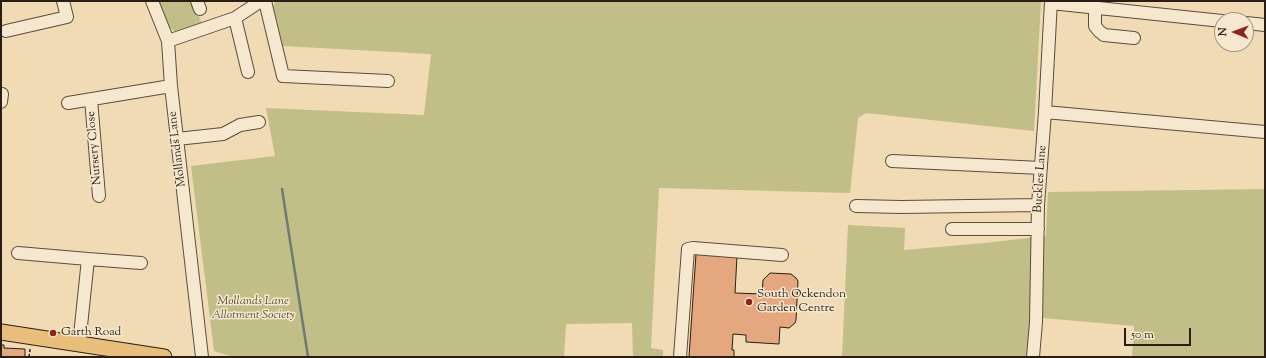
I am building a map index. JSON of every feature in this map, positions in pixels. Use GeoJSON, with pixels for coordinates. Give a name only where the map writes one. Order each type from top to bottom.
{"type":"FeatureCollection","features":[{"type":"Feature","properties":{"kind":"main road"},"geometry":{"type":"LineString","coordinates":[[1,332],[79,345],[98,352],[164,357]]}},
{"type":"Feature","properties":{"kind":"street"},"geometry":{"type":"LineString","coordinates":[[6,31],[67,17],[63,1]]}},
{"type":"Feature","properties":{"kind":"street","name":"Mollands Lane"},"geometry":{"type":"LineString","coordinates":[[152,1],[168,41],[171,86],[202,357]]}},
{"type":"Feature","properties":{"kind":"street"},"geometry":{"type":"LineString","coordinates":[[168,41],[235,18],[261,1]]}},
{"type":"Feature","properties":{"kind":"street"},"geometry":{"type":"LineString","coordinates":[[265,1],[283,76],[388,81]]}},
{"type":"Feature","properties":{"kind":"street"},"geometry":{"type":"LineString","coordinates":[[1051,2],[1214,20]]}},
{"type":"Feature","properties":{"kind":"street","name":"Buckles Lane"},"geometry":{"type":"LineString","coordinates":[[1033,357],[1038,205],[1051,2]]}},
{"type":"Feature","properties":{"kind":"street"},"geometry":{"type":"LineString","coordinates":[[1095,8],[1095,26],[1104,35],[1134,38]]}},
{"type":"Feature","properties":{"kind":"street"},"geometry":{"type":"LineString","coordinates":[[235,18],[248,72]]}},
{"type":"Feature","properties":{"kind":"street"},"geometry":{"type":"LineString","coordinates":[[1254,24],[1265,25]]}},
{"type":"Feature","properties":{"kind":"street","name":"Nursery Close"},"geometry":{"type":"LineString","coordinates":[[68,102],[171,86]]}},
{"type":"Feature","properties":{"kind":"street","name":"Nursery Close"},"geometry":{"type":"LineString","coordinates":[[91,99],[99,196]]}},
{"type":"Feature","properties":{"kind":"street"},"geometry":{"type":"LineString","coordinates":[[1045,112],[1265,132]]}},
{"type":"Feature","properties":{"kind":"street"},"geometry":{"type":"LineString","coordinates":[[177,140],[223,134],[240,125],[259,122]]}},
{"type":"Feature","properties":{"kind":"street"},"geometry":{"type":"LineString","coordinates":[[892,161],[1041,168]]}},
{"type":"Feature","properties":{"kind":"street"},"geometry":{"type":"LineString","coordinates":[[856,206],[901,207],[1038,205]]}},
{"type":"Feature","properties":{"kind":"street"},"geometry":{"type":"LineString","coordinates":[[952,229],[1038,229]]}},
{"type":"Feature","properties":{"kind":"street"},"geometry":{"type":"LineString","coordinates":[[680,357],[688,249],[693,248],[782,256]]}},
{"type":"Feature","properties":{"kind":"street"},"geometry":{"type":"LineString","coordinates":[[18,253],[141,263]]}},
{"type":"Feature","properties":{"kind":"street"},"geometry":{"type":"LineString","coordinates":[[79,345],[88,259]]}},
{"type":"Feature","properties":{"kind":"green space"},"geometry":{"type":"Polygon","coordinates":[[[159,1],[193,1],[202,24],[180,31],[174,31],[168,26],[159,1]]]}},
{"type":"Feature","properties":{"kind":"green space","name":"Mollands Lane Allotment Society"},"geometry":{"type":"Polygon","coordinates":[[[276,1],[1041,1],[1034,131],[866,113],[858,118],[850,193],[659,188],[651,348],[663,350],[663,357],[633,357],[632,323],[566,324],[564,357],[233,357],[214,351],[191,166],[275,156],[266,108],[424,115],[431,54],[283,46],[273,6],[276,1]]]}},
{"type":"Feature","properties":{"kind":"green space"},"geometry":{"type":"Polygon","coordinates":[[[1265,189],[1265,357],[1132,357],[1134,326],[1031,317],[1026,357],[842,357],[848,225],[905,228],[904,250],[1046,236],[1048,192],[1265,189]]]}},
{"type":"Feature","properties":{"kind":"building"},"geometry":{"type":"Polygon","coordinates":[[[696,254],[737,256],[735,293],[762,294],[763,280],[770,273],[791,274],[796,278],[798,281],[796,320],[795,323],[789,328],[780,327],[779,344],[746,342],[746,335],[733,334],[732,350],[734,350],[734,357],[689,357],[696,254]]]}},
{"type":"Feature","properties":{"kind":"building"},"geometry":{"type":"Polygon","coordinates":[[[1,345],[4,345],[4,348],[25,349],[25,357],[1,357],[1,345]]]}},
{"type":"Feature","properties":{"kind":"waterway"},"geometry":{"type":"LineString","coordinates":[[282,189],[308,357]]}},
{"type":"Feature","properties":{"kind":"place","name":"South Ockendon Garden Centre"},"geometry":{"type":"Point","coordinates":[749,302]}},
{"type":"Feature","properties":{"kind":"place","name":"Garth Road"},"geometry":{"type":"Point","coordinates":[53,333]}}]}
